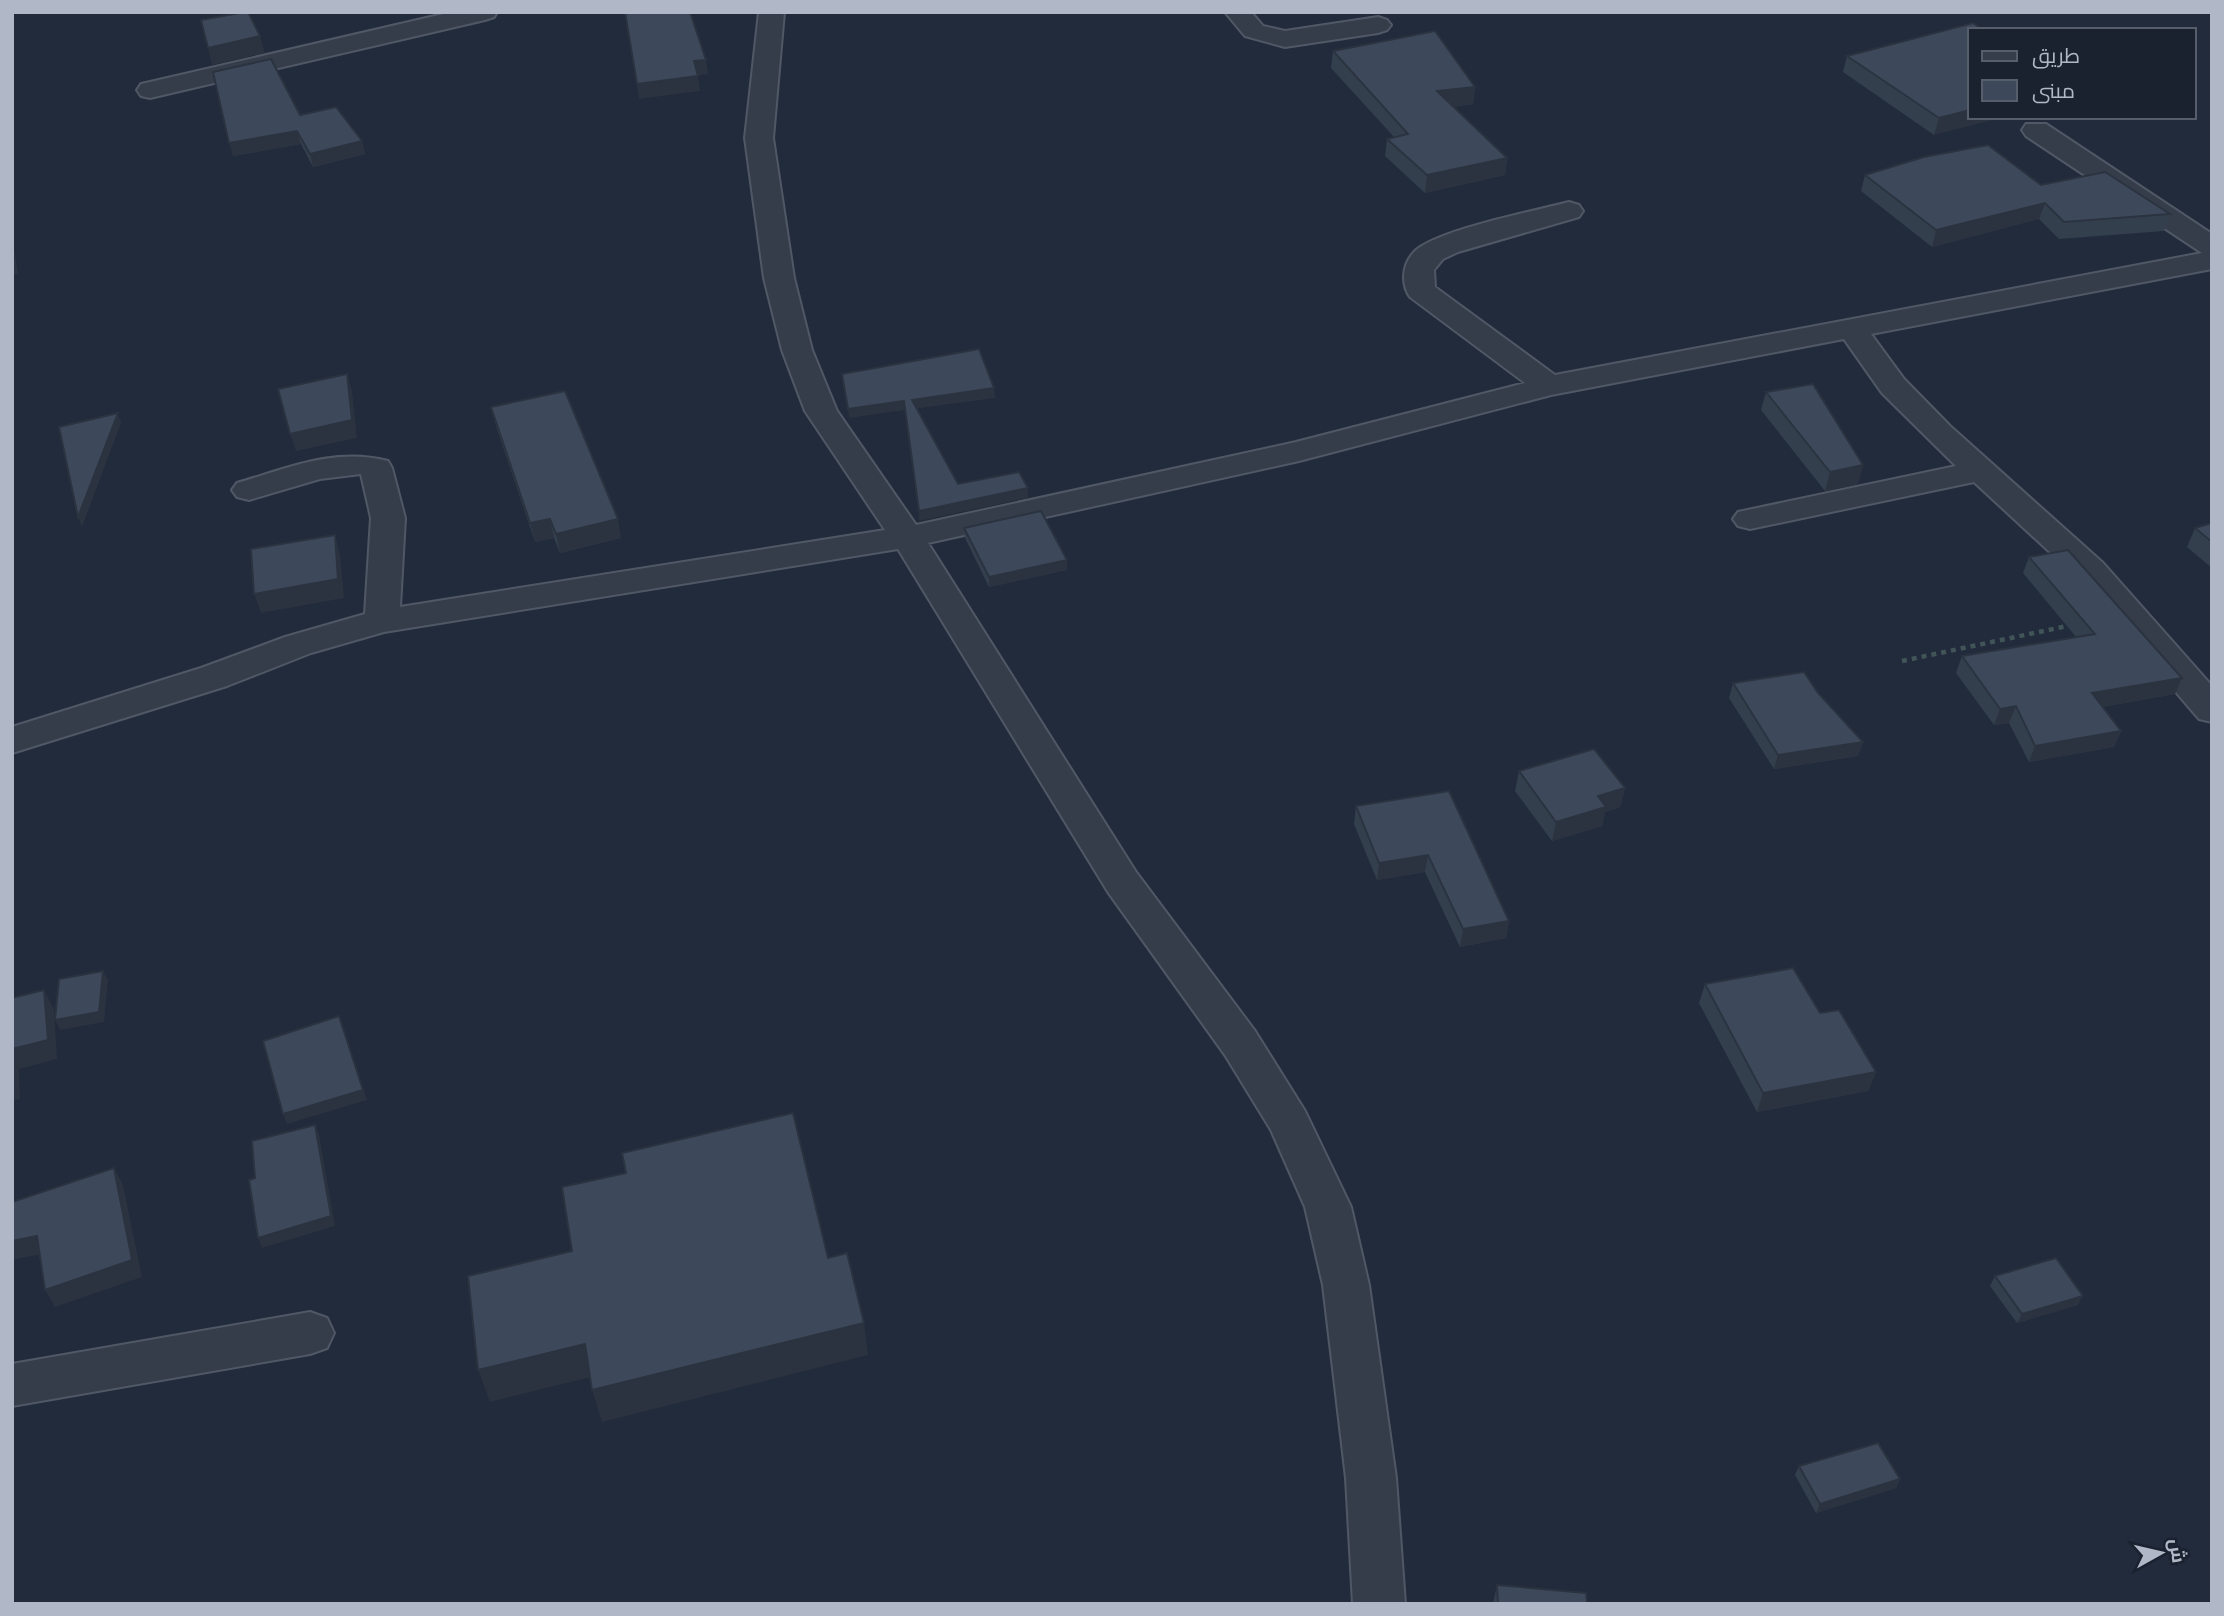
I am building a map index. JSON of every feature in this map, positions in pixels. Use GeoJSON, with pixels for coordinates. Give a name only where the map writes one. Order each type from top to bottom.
{"type":"FeatureCollection","features":[{"type":"Feature","properties":{"kind":"street"},"geometry":{"type":"LineString","coordinates":[[150,90],[485,12]]}},
{"type":"Feature","properties":{"kind":"street"},"geometry":{"type":"LineString","coordinates":[[772,12],[759,138],[779,278],[797,350],[821,411],[907,537],[1122,882],[1240,1043],[1290,1123],[1328,1207],[1346,1285],[1370,1465],[1379,1604]]}},
{"type":"Feature","properties":{"kind":"street"},"geometry":{"type":"LineString","coordinates":[[1237,12],[1254,31],[1285,39],[1378,25]]}},
{"type":"Feature","properties":{"kind":"street"},"geometry":{"type":"LineString","coordinates":[[2036,130],[2212,247]]}},
{"type":"Feature","properties":{"kind":"street"},"geometry":{"type":"LineString","coordinates":[[1549,386],[1421,290],[1418,271],[1425,257],[1444,246],[1569,211]]}},
{"type":"Feature","properties":{"kind":"street"},"geometry":{"type":"LineString","coordinates":[[12,740],[214,677],[298,645],[382,621],[907,537],[1299,451],[1549,386],[2212,260]]}},
{"type":"Feature","properties":{"kind":"street"},"geometry":{"type":"LineString","coordinates":[[1851,328],[1893,386],[1980,471],[2091,571],[2212,710]]}},
{"type":"Feature","properties":{"kind":"street"},"geometry":{"type":"LineString","coordinates":[[249,490],[343,464],[365,463],[376,468],[388,518],[382,621]]}},
{"type":"Feature","properties":{"kind":"street"},"geometry":{"type":"LineString","coordinates":[[1750,519],[1980,471]]}},
{"type":"Feature","properties":{"kind":"street"},"geometry":{"type":"LineString","coordinates":[[12,1385],[310,1333]]}},
{"type":"Feature","properties":{"kind":"path"},"geometry":{"type":"LineString","coordinates":[[1902,661],[2128,613]]}},
{"type":"Feature","properties":{"kind":"building"},"geometry":{"type":"Polygon","coordinates":[[[248,12],[260,36],[208,48],[201,20],[248,12]]]}},
{"type":"Feature","properties":{"kind":"building"},"geometry":{"type":"Polygon","coordinates":[[[625,12],[690,12],[706,60],[694,61],[698,76],[637,84],[625,12]]]}},
{"type":"Feature","properties":{"kind":"building"},"geometry":{"type":"Polygon","coordinates":[[[1973,23],[1980,28],[1968,28],[1968,111],[1939,118],[1847,56],[1973,23]]]}},
{"type":"Feature","properties":{"kind":"building"},"geometry":{"type":"Polygon","coordinates":[[[1435,31],[1475,87],[1437,91],[1507,158],[1427,175],[1387,139],[1408,134],[1333,51],[1435,31]]]}},
{"type":"Feature","properties":{"kind":"building"},"geometry":{"type":"Polygon","coordinates":[[[271,59],[300,115],[336,107],[362,141],[310,154],[297,131],[229,143],[213,72],[271,59]]]}},
{"type":"Feature","properties":{"kind":"building"},"geometry":{"type":"Polygon","coordinates":[[[1988,145],[2041,185],[2105,172],[2170,214],[2064,222],[2045,203],[1936,230],[1865,175],[1924,157],[1988,145]]]}},
{"type":"Feature","properties":{"kind":"building"},"geometry":{"type":"Polygon","coordinates":[[[979,349],[994,388],[912,400],[958,484],[1019,472],[1028,488],[919,511],[904,401],[848,409],[842,374],[979,349]]]}},
{"type":"Feature","properties":{"kind":"building"},"geometry":{"type":"Polygon","coordinates":[[[347,374],[352,420],[290,434],[278,389],[347,374]]]}},
{"type":"Feature","properties":{"kind":"building"},"geometry":{"type":"Polygon","coordinates":[[[1813,384],[1863,465],[1830,472],[1766,392],[1813,384]]]}},
{"type":"Feature","properties":{"kind":"building"},"geometry":{"type":"Polygon","coordinates":[[[565,391],[618,519],[556,534],[550,519],[530,523],[491,407],[565,391]]]}},
{"type":"Feature","properties":{"kind":"building"},"geometry":{"type":"Polygon","coordinates":[[[118,413],[78,517],[59,427],[118,413]]]}},
{"type":"Feature","properties":{"kind":"building"},"geometry":{"type":"Polygon","coordinates":[[[1041,511],[1067,560],[989,577],[964,528],[1041,511]]]}},
{"type":"Feature","properties":{"kind":"building"},"geometry":{"type":"Polygon","coordinates":[[[2212,523],[2212,542],[2195,528],[2212,523]]]}},
{"type":"Feature","properties":{"kind":"building"},"geometry":{"type":"Polygon","coordinates":[[[335,535],[338,579],[254,594],[251,549],[335,535]]]}},
{"type":"Feature","properties":{"kind":"building"},"geometry":{"type":"Polygon","coordinates":[[[2068,550],[2182,678],[2092,693],[2121,731],[2035,746],[2016,706],[2000,709],[1962,656],[2095,634],[2029,557],[2068,550]]]}},
{"type":"Feature","properties":{"kind":"building"},"geometry":{"type":"Polygon","coordinates":[[[1804,672],[1818,693],[1863,742],[1778,755],[1733,683],[1804,672]]]}},
{"type":"Feature","properties":{"kind":"building"},"geometry":{"type":"Polygon","coordinates":[[[1594,749],[1625,788],[1598,796],[1606,807],[1556,822],[1519,771],[1594,749]]]}},
{"type":"Feature","properties":{"kind":"building"},"geometry":{"type":"Polygon","coordinates":[[[1449,791],[1509,921],[1463,929],[1428,855],[1379,863],[1356,806],[1449,791]]]}},
{"type":"Feature","properties":{"kind":"building"},"geometry":{"type":"Polygon","coordinates":[[[1793,968],[1820,1013],[1839,1010],[1876,1072],[1763,1093],[1705,984],[1793,968]]]}},
{"type":"Feature","properties":{"kind":"building"},"geometry":{"type":"Polygon","coordinates":[[[103,971],[99,1012],[55,1020],[59,979],[103,971]]]}},
{"type":"Feature","properties":{"kind":"building"},"geometry":{"type":"Polygon","coordinates":[[[44,990],[48,1040],[12,1049],[12,998],[44,990]]]}},
{"type":"Feature","properties":{"kind":"building"},"geometry":{"type":"Polygon","coordinates":[[[339,1016],[363,1090],[283,1114],[263,1041],[339,1016]]]}},
{"type":"Feature","properties":{"kind":"building"},"geometry":{"type":"Polygon","coordinates":[[[793,1113],[828,1258],[847,1253],[864,1323],[592,1390],[585,1344],[478,1370],[468,1276],[572,1251],[562,1187],[626,1173],[622,1153],[793,1113]]]}},
{"type":"Feature","properties":{"kind":"building"},"geometry":{"type":"Polygon","coordinates":[[[315,1125],[331,1216],[258,1238],[249,1180],[255,1178],[252,1141],[315,1125]]]}},
{"type":"Feature","properties":{"kind":"building"},"geometry":{"type":"Polygon","coordinates":[[[114,1168],[132,1260],[45,1290],[37,1236],[12,1241],[12,1202],[114,1168]]]}},
{"type":"Feature","properties":{"kind":"building"},"geometry":{"type":"Polygon","coordinates":[[[2056,1258],[2083,1296],[2022,1314],[1995,1276],[2056,1258]]]}},
{"type":"Feature","properties":{"kind":"building"},"geometry":{"type":"Polygon","coordinates":[[[1878,1443],[1900,1479],[1820,1504],[1799,1466],[1878,1443]]]}},
{"type":"Feature","properties":{"kind":"building"},"geometry":{"type":"Polygon","coordinates":[[[1497,1585],[1586,1593],[1587,1604],[1498,1604],[1497,1585]]]}}]}
